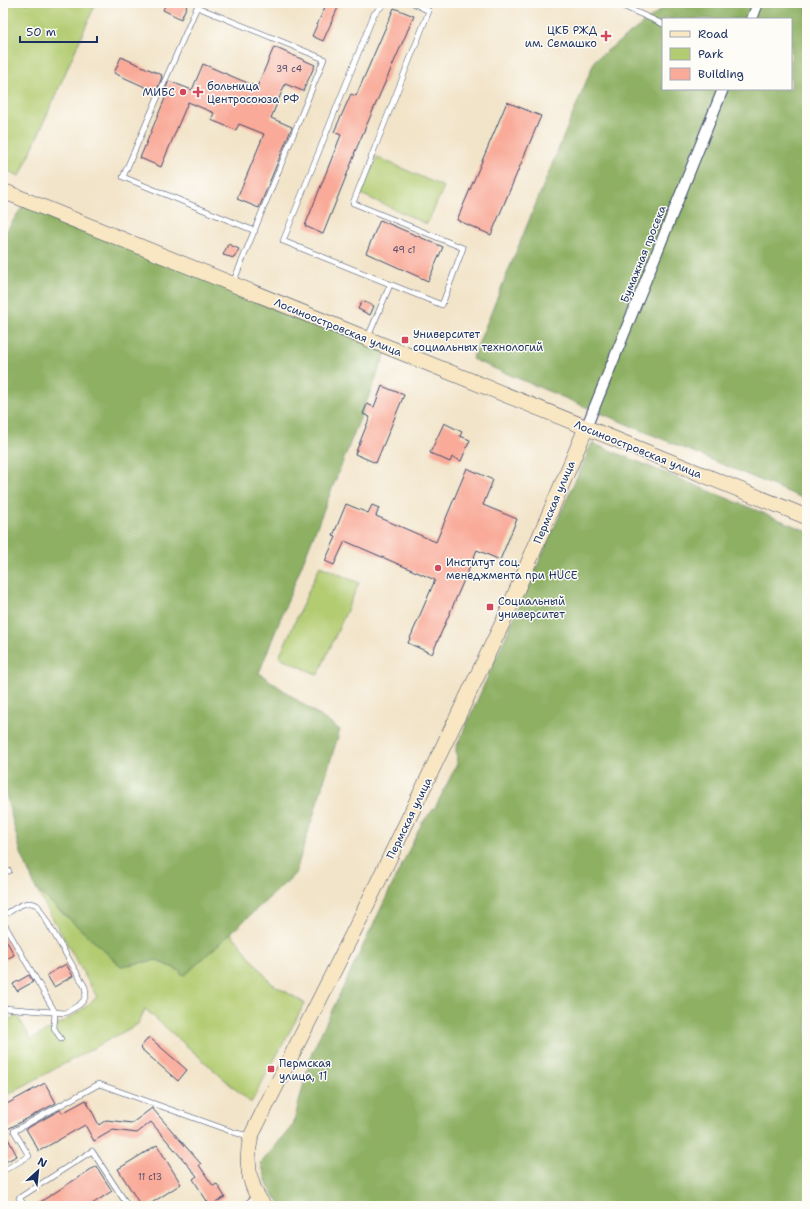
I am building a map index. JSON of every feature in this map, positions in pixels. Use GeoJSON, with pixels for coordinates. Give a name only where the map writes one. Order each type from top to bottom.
{"type":"FeatureCollection","features":[{"type":"Feature","properties":{"kind":"street"},"geometry":{"type":"LineString","coordinates":[[752,18],[758,3]]}},
{"type":"Feature","properties":{"kind":"street","name":"Бумажная просека"},"geometry":{"type":"LineString","coordinates":[[586,428],[723,90]]}},
{"type":"Feature","properties":{"kind":"street","name":"Лосиноостровская улица"},"geometry":{"type":"LineString","coordinates":[[3,191],[807,517]]}},
{"type":"Feature","properties":{"kind":"street","name":"Пермская улица"},"geometry":{"type":"LineString","coordinates":[[261,1201],[248,1172],[247,1151],[251,1136],[363,913],[501,627],[586,428]]}},
{"type":"Feature","properties":{"kind":"lane"},"geometry":{"type":"LineString","coordinates":[[385,3],[374,14],[283,240],[442,305],[463,248],[353,203],[429,11],[413,3]]}},
{"type":"Feature","properties":{"kind":"lane"},"geometry":{"type":"LineString","coordinates":[[616,3],[662,24]]}},
{"type":"Feature","properties":{"kind":"lane"},"geometry":{"type":"LineString","coordinates":[[233,285],[255,231],[324,59],[197,7],[123,177],[255,231]]}},
{"type":"Feature","properties":{"kind":"lane"},"geometry":{"type":"LineString","coordinates":[[368,340],[390,285]]}},
{"type":"Feature","properties":{"kind":"lane"},"geometry":{"type":"LineString","coordinates":[[3,872],[9,871]]}},
{"type":"Feature","properties":{"kind":"lane"},"geometry":{"type":"LineString","coordinates":[[3,916],[28,902],[34,903],[38,906],[85,986],[85,996],[79,1005],[65,1013],[3,1008]]}},
{"type":"Feature","properties":{"kind":"lane"},"geometry":{"type":"LineString","coordinates":[[3,922],[55,1012],[54,1028],[61,1039]]}},
{"type":"Feature","properties":{"kind":"lane"},"geometry":{"type":"LineString","coordinates":[[3,1171],[29,1156],[14,1131],[99,1084],[236,1133],[251,1136]]}},
{"type":"Feature","properties":{"kind":"lane"},"geometry":{"type":"LineString","coordinates":[[25,1206],[19,1198],[92,1151],[128,1206]]}},
{"type":"Feature","properties":{"kind":"lane"},"geometry":{"type":"LineString","coordinates":[[242,1206],[261,1201]]}},
{"type":"Feature","properties":{"kind":"green space"},"geometry":{"type":"Polygon","coordinates":[[[3,3],[96,3],[20,176],[3,169],[3,3]]]}},
{"type":"Feature","properties":{"kind":"green space"},"geometry":{"type":"Polygon","coordinates":[[[670,3],[807,3],[807,500],[472,359],[595,60],[670,3]]]}},
{"type":"Feature","properties":{"kind":"green space"},"geometry":{"type":"Polygon","coordinates":[[[377,157],[444,187],[427,224],[361,194],[377,157]]]}},
{"type":"Feature","properties":{"kind":"green space"},"geometry":{"type":"Polygon","coordinates":[[[24,204],[387,350],[259,673],[340,730],[295,874],[185,975],[157,960],[121,966],[36,889],[21,853],[4,788],[3,789],[3,236],[24,204]]]}},
{"type":"Feature","properties":{"kind":"green space"},"geometry":{"type":"Polygon","coordinates":[[[592,443],[807,531],[807,1206],[281,1206],[268,1186],[261,1163],[293,1125],[312,1052],[422,823],[436,806],[457,764],[456,748],[592,443]]]}},
{"type":"Feature","properties":{"kind":"green space"},"geometry":{"type":"Polygon","coordinates":[[[320,566],[359,583],[318,675],[279,657],[320,566]]]}},
{"type":"Feature","properties":{"kind":"green space"},"geometry":{"type":"Polygon","coordinates":[[[36,889],[121,966],[157,960],[185,975],[231,933],[271,983],[305,1003],[251,1103],[145,1009],[138,1024],[3,1097],[3,1023],[17,1015],[31,1039],[66,1020],[97,997],[36,889]]]}},
{"type":"Feature","properties":{"kind":"building"},"geometry":{"type":"Polygon","coordinates":[[[166,3],[188,3],[181,19],[163,10],[166,3]]]}},
{"type":"Feature","properties":{"kind":"building"},"geometry":{"type":"Polygon","coordinates":[[[327,3],[340,3],[323,41],[312,36],[327,3]]]}},
{"type":"Feature","properties":{"kind":"building"},"geometry":{"type":"Polygon","coordinates":[[[394,8],[414,16],[354,154],[323,234],[305,226],[341,135],[334,132],[351,94],[356,96],[394,8]]]}},
{"type":"Feature","properties":{"kind":"building"},"geometry":{"type":"Polygon","coordinates":[[[274,47],[315,65],[303,91],[285,84],[271,118],[292,127],[259,208],[237,199],[264,134],[239,124],[236,130],[211,120],[214,113],[188,102],[161,167],[140,158],[166,96],[163,95],[169,81],[192,90],[203,64],[257,87],[274,47]]]}},
{"type":"Feature","properties":{"kind":"building"},"geometry":{"type":"Polygon","coordinates":[[[121,57],[162,75],[156,92],[114,73],[121,57]]]}},
{"type":"Feature","properties":{"kind":"building"},"geometry":{"type":"Polygon","coordinates":[[[507,102],[541,116],[491,235],[457,220],[507,102]]]}},
{"type":"Feature","properties":{"kind":"building"},"geometry":{"type":"Polygon","coordinates":[[[380,220],[443,247],[428,281],[366,253],[380,220]]]}},
{"type":"Feature","properties":{"kind":"building"},"geometry":{"type":"Polygon","coordinates":[[[228,244],[239,249],[234,258],[223,255],[228,244]]]}},
{"type":"Feature","properties":{"kind":"building"},"geometry":{"type":"Polygon","coordinates":[[[362,301],[374,306],[370,315],[358,309],[362,301]]]}},
{"type":"Feature","properties":{"kind":"building"},"geometry":{"type":"Polygon","coordinates":[[[382,386],[404,395],[376,463],[355,454],[370,417],[363,414],[367,404],[374,407],[382,386]]]}},
{"type":"Feature","properties":{"kind":"building"},"geometry":{"type":"Polygon","coordinates":[[[444,423],[462,432],[460,436],[470,440],[461,461],[452,457],[450,462],[430,453],[444,423]]]}},
{"type":"Feature","properties":{"kind":"building","name":"Институт соц. менеджмента при HUCE"},"geometry":{"type":"Polygon","coordinates":[[[467,468],[493,480],[483,505],[517,519],[500,560],[477,550],[432,654],[408,643],[435,580],[345,541],[334,565],[325,561],[336,537],[333,536],[346,504],[368,513],[372,505],[379,508],[376,516],[436,542],[467,468]]]}},
{"type":"Feature","properties":{"kind":"building"},"geometry":{"type":"Polygon","coordinates":[[[3,934],[14,955],[3,961],[3,934]]]}},
{"type":"Feature","properties":{"kind":"building"},"geometry":{"type":"Polygon","coordinates":[[[66,964],[73,976],[54,987],[47,975],[66,964]]]}},
{"type":"Feature","properties":{"kind":"building"},"geometry":{"type":"Polygon","coordinates":[[[29,975],[33,982],[17,991],[13,984],[29,975]]]}},
{"type":"Feature","properties":{"kind":"building"},"geometry":{"type":"Polygon","coordinates":[[[149,1037],[187,1070],[178,1081],[140,1048],[149,1037]]]}},
{"type":"Feature","properties":{"kind":"building"},"geometry":{"type":"Polygon","coordinates":[[[45,1083],[56,1103],[4,1131],[17,1156],[3,1163],[3,1106],[45,1083]]]}},
{"type":"Feature","properties":{"kind":"building"},"geometry":{"type":"Polygon","coordinates":[[[86,1100],[99,1125],[106,1120],[132,1123],[152,1108],[201,1164],[199,1165],[213,1186],[217,1184],[225,1197],[210,1206],[193,1179],[197,1176],[151,1122],[137,1133],[113,1130],[94,1141],[85,1125],[39,1151],[26,1129],[60,1110],[62,1113],[86,1100]]]}},
{"type":"Feature","properties":{"kind":"building"},"geometry":{"type":"Polygon","coordinates":[[[157,1145],[181,1184],[147,1206],[141,1206],[118,1169],[157,1145]]]}},
{"type":"Feature","properties":{"kind":"building"},"geometry":{"type":"Polygon","coordinates":[[[96,1166],[112,1191],[89,1206],[34,1206],[96,1166]]]}},
{"type":"Feature","properties":{"kind":"place","name":"ЦКБ РЖД им. Семашко"},"geometry":{"type":"Point","coordinates":[606,36]}},
{"type":"Feature","properties":{"kind":"place","name":"МИБС"},"geometry":{"type":"Point","coordinates":[183,92]}},
{"type":"Feature","properties":{"kind":"place","name":"больница Центросоюза РФ"},"geometry":{"type":"Point","coordinates":[198,92]}},
{"type":"Feature","properties":{"kind":"place","name":"Университет социальных технологий"},"geometry":{"type":"Point","coordinates":[405,340]}},
{"type":"Feature","properties":{"kind":"place","name":"Институт соц. менеджмента при HUCE"},"geometry":{"type":"Point","coordinates":[438,568]}},
{"type":"Feature","properties":{"kind":"place","name":"Социальный университет"},"geometry":{"type":"Point","coordinates":[490,607]}},
{"type":"Feature","properties":{"kind":"place","name":"Пермская улица, 11"},"geometry":{"type":"Point","coordinates":[271,1069]}}]}
